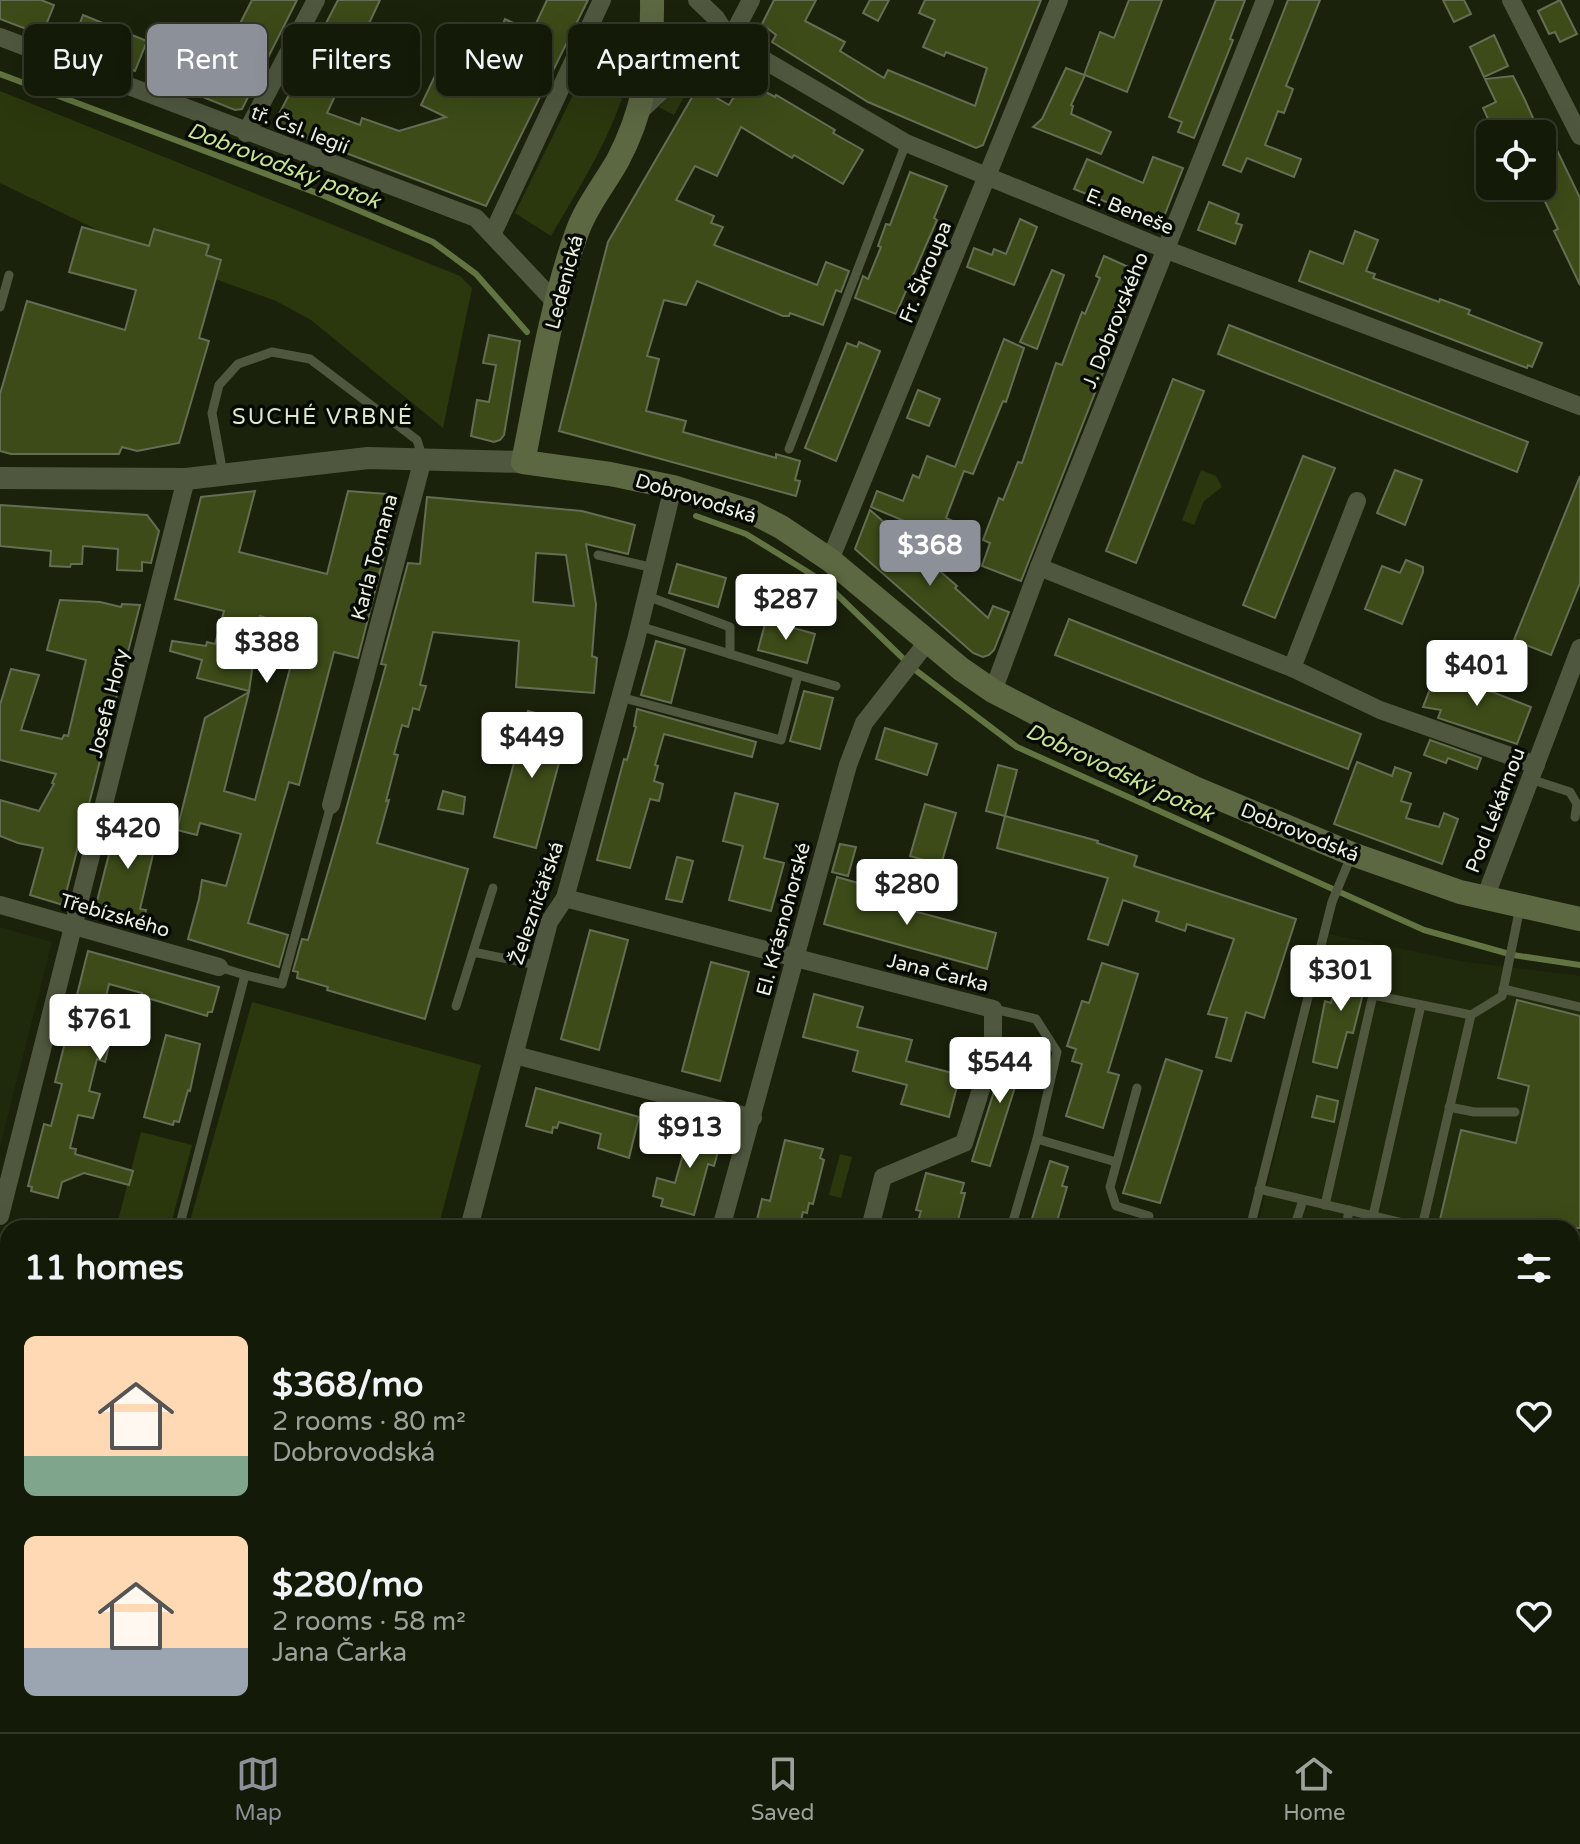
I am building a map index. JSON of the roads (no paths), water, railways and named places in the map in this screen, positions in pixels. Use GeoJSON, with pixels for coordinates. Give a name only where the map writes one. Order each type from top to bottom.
{"type":"FeatureCollection","features":[{"type":"Feature","properties":{"kind":"main road","name":"Ledenická"},"geometry":{"type":"LineString","coordinates":[[523,462],[557,304],[579,227],[617,162],[637,114],[653,43],[652,0]]}},
{"type":"Feature","properties":{"kind":"main road","name":"Dobrovodská"},"geometry":{"type":"LineString","coordinates":[[523,462],[580,468],[673,487],[752,512],[781,527],[830,560],[923,648],[993,691],[1197,789],[1352,854],[1485,898],[1580,919]]}},
{"type":"Feature","properties":{"kind":"street"},"geometry":{"type":"LineString","coordinates":[[246,133],[316,0]]}},
{"type":"Feature","properties":{"kind":"street"},"geometry":{"type":"LineString","coordinates":[[492,235],[602,0]]}},
{"type":"Feature","properties":{"kind":"street","name":"E. Beneše"},"geometry":{"type":"LineString","coordinates":[[697,0],[720,24]]}},
{"type":"Feature","properties":{"kind":"street"},"geometry":{"type":"LineString","coordinates":[[738,24],[751,0]]}},
{"type":"Feature","properties":{"kind":"street","name":"Fr. Škroupa"},"geometry":{"type":"LineString","coordinates":[[830,560],[1059,0]]}},
{"type":"Feature","properties":{"kind":"street","name":"J. Dobrovského"},"geometry":{"type":"LineString","coordinates":[[993,691],[1039,567],[1265,0]]}},
{"type":"Feature","properties":{"kind":"street"},"geometry":{"type":"LineString","coordinates":[[1511,0],[1580,136]]}},
{"type":"Feature","properties":{"kind":"street","name":"tř. Čsl. legií"},"geometry":{"type":"LineString","coordinates":[[0,37],[476,218],[557,304]]}},
{"type":"Feature","properties":{"kind":"street","name":"E. Beneše"},"geometry":{"type":"LineString","coordinates":[[768,62],[906,143],[1167,250],[1580,406]]}},
{"type":"Feature","properties":{"kind":"street","name":"Ledenická"},"geometry":{"type":"LineString","coordinates":[[637,114],[657,96]]}},
{"type":"Feature","properties":{"kind":"street","name":"Dobrovodská"},"geometry":{"type":"LineString","coordinates":[[0,478],[186,479],[368,458],[523,462]]}},
{"type":"Feature","properties":{"kind":"street","name":"Karla Tomana"},"geometry":{"type":"LineString","coordinates":[[331,805],[423,459]]}},
{"type":"Feature","properties":{"kind":"street","name":"Josefa Hory"},"geometry":{"type":"LineString","coordinates":[[0,1216],[186,479]]}},
{"type":"Feature","properties":{"kind":"street","name":"Železničářská"},"geometry":{"type":"LineString","coordinates":[[471,1220],[549,922],[565,898],[647,596],[673,487]]}},
{"type":"Feature","properties":{"kind":"street"},"geometry":{"type":"LineString","coordinates":[[1292,668],[1357,501]]}},
{"type":"Feature","properties":{"kind":"street"},"geometry":{"type":"LineString","coordinates":[[1039,567],[1292,668],[1380,710],[1533,772]]}},
{"type":"Feature","properties":{"kind":"street","name":"El. Krásnohorské"},"geometry":{"type":"LineString","coordinates":[[723,1220],[848,765],[864,723],[923,648]]}},
{"type":"Feature","properties":{"kind":"street","name":"Pod Lékárnou"},"geometry":{"type":"LineString","coordinates":[[1485,898],[1580,648]]}},
{"type":"Feature","properties":{"kind":"street","name":"Jana Čarka"},"geometry":{"type":"LineString","coordinates":[[565,898],[993,1009]]}},
{"type":"Feature","properties":{"kind":"street","name":"Třebízského"},"geometry":{"type":"LineString","coordinates":[[0,905],[219,967]]}},
{"type":"Feature","properties":{"kind":"street"},"geometry":{"type":"LineString","coordinates":[[872,1220],[883,1177],[964,1143],[993,1051],[993,1009]]}},
{"type":"Feature","properties":{"kind":"street"},"geometry":{"type":"LineString","coordinates":[[515,1055],[753,1118]]}},
{"type":"Feature","properties":{"kind":"lane"},"geometry":{"type":"LineString","coordinates":[[789,449],[906,143]]}},
{"type":"Feature","properties":{"kind":"lane"},"geometry":{"type":"LineString","coordinates":[[0,307],[9,275]]}},
{"type":"Feature","properties":{"kind":"lane"},"geometry":{"type":"LineString","coordinates":[[223,474],[212,413],[219,385],[238,364],[272,352],[310,359],[417,440],[423,459]]}},
{"type":"Feature","properties":{"kind":"lane"},"geometry":{"type":"LineString","coordinates":[[598,555],[654,568]]}},
{"type":"Feature","properties":{"kind":"lane"},"geometry":{"type":"LineString","coordinates":[[647,596],[730,627],[730,654]]}},
{"type":"Feature","properties":{"kind":"lane"},"geometry":{"type":"LineString","coordinates":[[639,626],[836,686]]}},
{"type":"Feature","properties":{"kind":"lane"},"geometry":{"type":"LineString","coordinates":[[620,697],[781,740],[798,675]]}},
{"type":"Feature","properties":{"kind":"lane"},"geometry":{"type":"LineString","coordinates":[[1533,772],[1570,792],[1577,804],[1575,817]]}},
{"type":"Feature","properties":{"kind":"lane"},"geometry":{"type":"LineString","coordinates":[[219,967],[282,984],[331,805]]}},
{"type":"Feature","properties":{"kind":"lane"},"geometry":{"type":"LineString","coordinates":[[1252,1220],[1332,902],[1352,854]]}},
{"type":"Feature","properties":{"kind":"lane"},"geometry":{"type":"LineString","coordinates":[[456,1006],[493,888]]}},
{"type":"Feature","properties":{"kind":"lane"},"geometry":{"type":"LineString","coordinates":[[1325,1205],[1373,995],[1471,1015],[1502,996],[1520,907]]}},
{"type":"Feature","properties":{"kind":"lane"},"geometry":{"type":"LineString","coordinates":[[473,952],[537,965]]}},
{"type":"Feature","properties":{"kind":"lane"},"geometry":{"type":"LineString","coordinates":[[181,1220],[245,975]]}},
{"type":"Feature","properties":{"kind":"lane"},"geometry":{"type":"LineString","coordinates":[[1503,989],[1580,1007]]}},
{"type":"Feature","properties":{"kind":"lane"},"geometry":{"type":"LineString","coordinates":[[1373,1216],[1421,1005]]}},
{"type":"Feature","properties":{"kind":"lane","name":"Jana Čarka"},"geometry":{"type":"LineString","coordinates":[[993,1009],[1036,1019],[1057,1052],[1037,1139],[1013,1220]]}},
{"type":"Feature","properties":{"kind":"lane"},"geometry":{"type":"LineString","coordinates":[[1425,1220],[1471,1015]]}},
{"type":"Feature","properties":{"kind":"lane"},"geometry":{"type":"LineString","coordinates":[[1137,1088],[1110,1187],[1116,1206],[1149,1216],[1148,1220]]}},
{"type":"Feature","properties":{"kind":"lane"},"geometry":{"type":"LineString","coordinates":[[1449,1107],[1474,1112],[1515,1112]]}},
{"type":"Feature","properties":{"kind":"lane"},"geometry":{"type":"LineString","coordinates":[[1037,1139],[1116,1162]]}},
{"type":"Feature","properties":{"kind":"lane"},"geometry":{"type":"LineString","coordinates":[[1259,1189],[1390,1220]]}},
{"type":"Feature","properties":{"kind":"lane"},"geometry":{"type":"LineString","coordinates":[[1297,1220],[1303,1200]]}},
{"type":"Feature","properties":{"kind":"lane"},"geometry":{"type":"LineString","coordinates":[[1347,1220],[1349,1210]]}},
{"type":"Feature","properties":{"kind":"waterway","name":"Dobrovodský potok"},"geometry":{"type":"LineString","coordinates":[[0,74],[322,195],[433,242],[476,274],[527,332]]}},
{"type":"Feature","properties":{"kind":"waterway","name":"Dobrovodský potok"},"geometry":{"type":"LineString","coordinates":[[696,516],[746,534],[824,582],[914,669],[1017,747],[1424,930],[1513,955],[1580,965]]}},
{"type":"Feature","properties":{"kind":"district","name":"SUCHÉ VRBNÉ"},"geometry":{"type":"Point","coordinates":[323,416]}}]}
